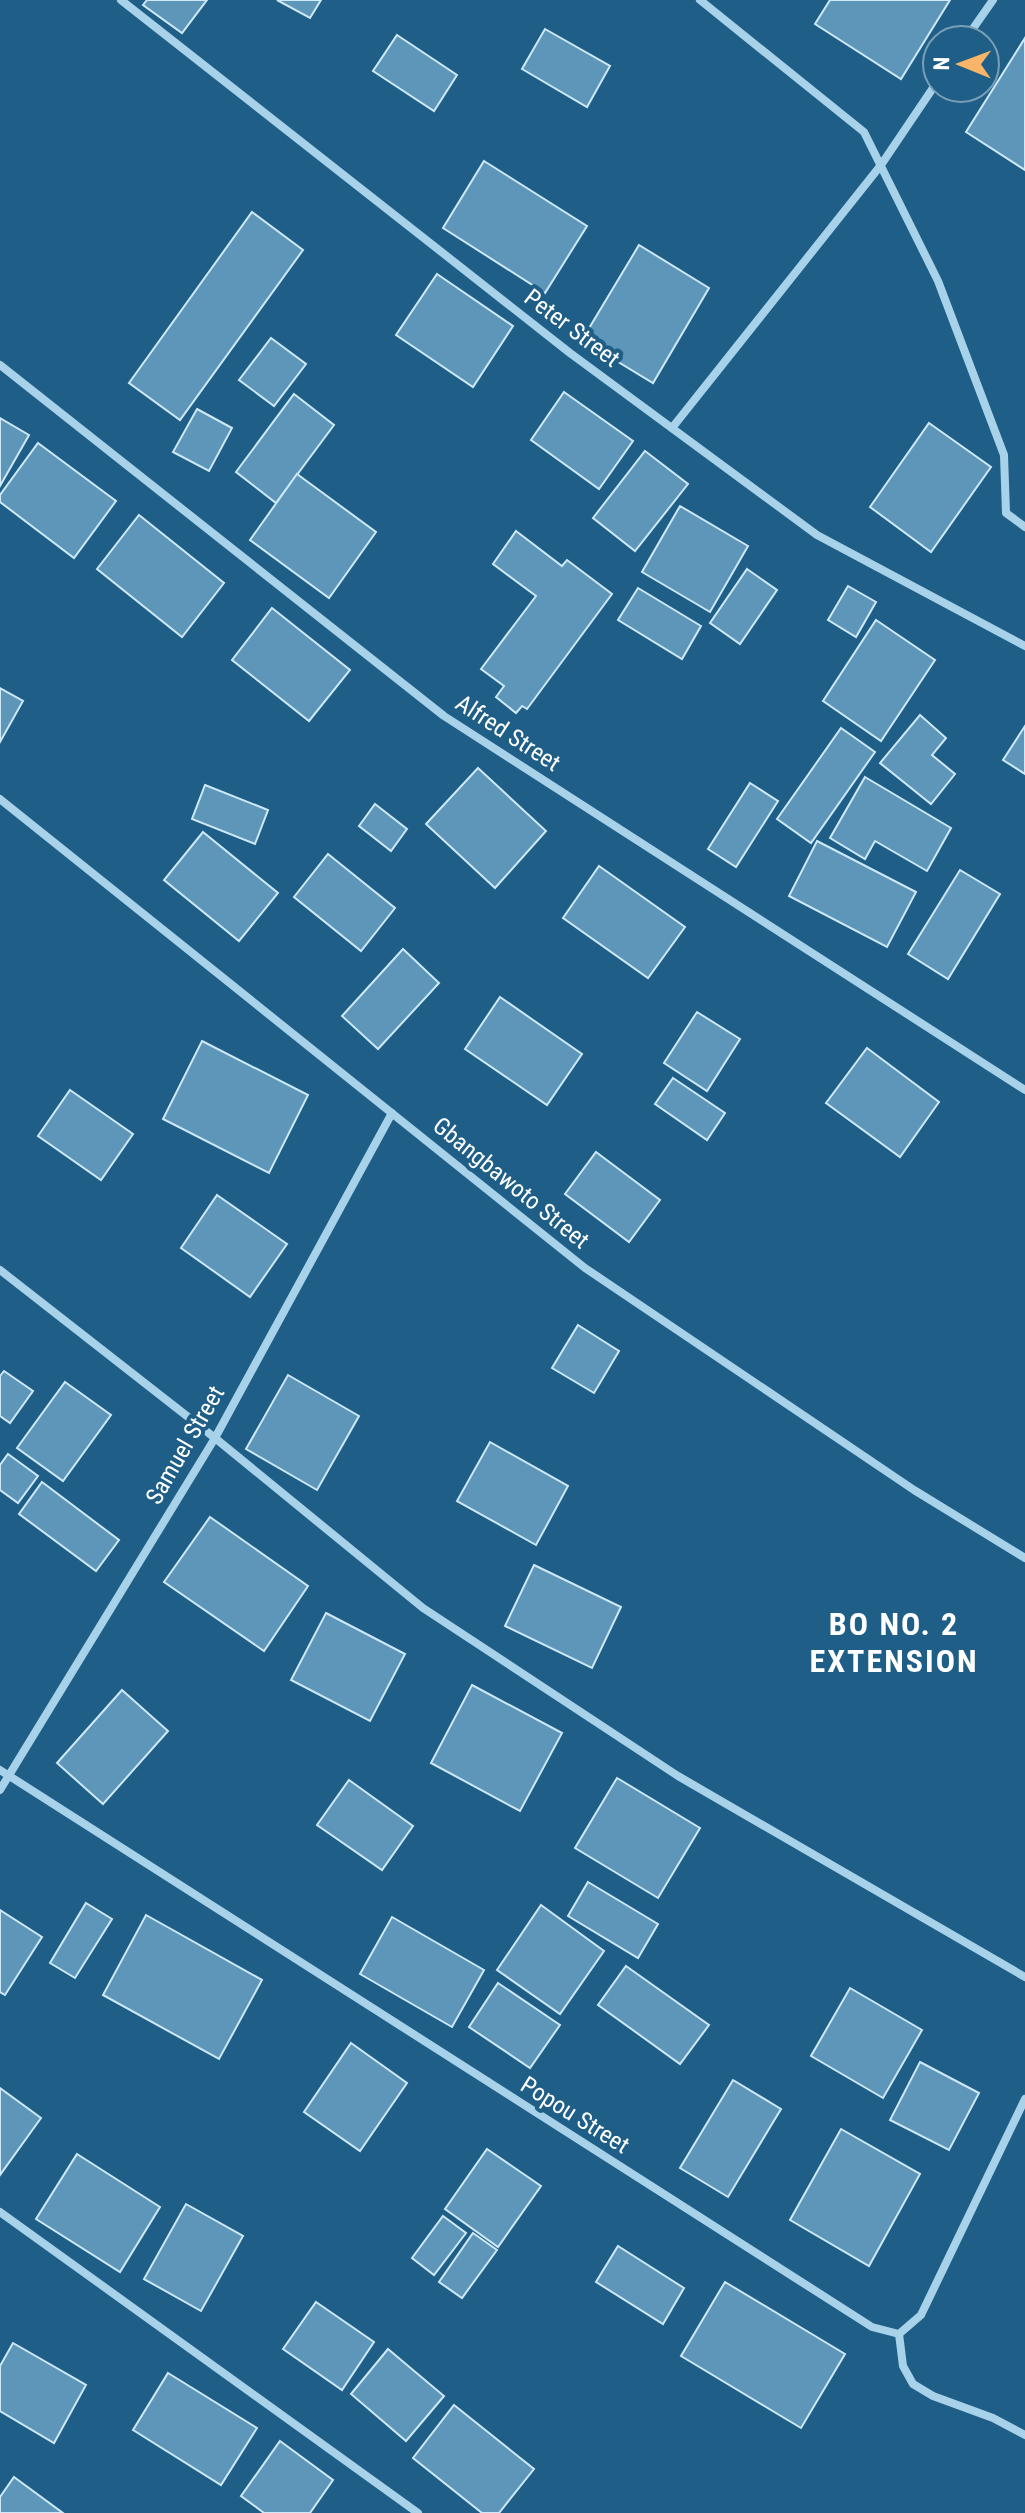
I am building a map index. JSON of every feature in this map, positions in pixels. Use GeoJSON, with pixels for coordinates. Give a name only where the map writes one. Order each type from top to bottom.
{"type":"FeatureCollection","features":[{"type":"Feature","properties":{"kind":"street","name":"Peter Street"},"geometry":{"type":"LineString","coordinates":[[121,0],[570,353],[817,535],[1025,646]]}},
{"type":"Feature","properties":{"kind":"street"},"geometry":{"type":"LineString","coordinates":[[700,0],[864,132],[938,281],[1004,455],[1006,513],[1025,527]]}},
{"type":"Feature","properties":{"kind":"street"},"geometry":{"type":"LineString","coordinates":[[976,24],[993,0]]}},
{"type":"Feature","properties":{"kind":"street"},"geometry":{"type":"LineString","coordinates":[[672,428],[881,165],[922,104]]}},
{"type":"Feature","properties":{"kind":"street","name":"Alfred Street"},"geometry":{"type":"LineString","coordinates":[[0,365],[444,716],[1025,1090]]}},
{"type":"Feature","properties":{"kind":"street","name":"Gbangbawoto Street"},"geometry":{"type":"LineString","coordinates":[[0,799],[585,1268],[914,1490],[1025,1558]]}},
{"type":"Feature","properties":{"kind":"street","name":"Samuel Street"},"geometry":{"type":"LineString","coordinates":[[0,1790],[4,1774],[215,1438],[392,1113]]}},
{"type":"Feature","properties":{"kind":"street"},"geometry":{"type":"LineString","coordinates":[[0,1270],[215,1438],[423,1608],[678,1776],[1025,1977]]}},
{"type":"Feature","properties":{"kind":"street","name":"Popou Street"},"geometry":{"type":"LineString","coordinates":[[4,1774],[872,2327],[899,2334]]}},
{"type":"Feature","properties":{"kind":"street"},"geometry":{"type":"LineString","coordinates":[[1025,2099],[921,2315],[899,2334],[903,2366],[913,2384],[933,2396],[993,2418],[1025,2435]]}},
{"type":"Feature","properties":{"kind":"street"},"geometry":{"type":"LineString","coordinates":[[0,2212],[418,2513]]}},
{"type":"Feature","properties":{"kind":"building"},"geometry":{"type":"Polygon","coordinates":[[[147,0],[207,0],[182,33],[143,5],[147,0]]]}},
{"type":"Feature","properties":{"kind":"building"},"geometry":{"type":"Polygon","coordinates":[[[277,0],[321,0],[310,18],[277,0]]]}},
{"type":"Feature","properties":{"kind":"building"},"geometry":{"type":"Polygon","coordinates":[[[830,0],[950,0],[935,24],[921,24],[921,47],[901,79],[815,24],[830,0]]]}},
{"type":"Feature","properties":{"kind":"building"},"geometry":{"type":"Polygon","coordinates":[[[545,29],[610,66],[587,107],[522,69],[545,29]]]}},
{"type":"Feature","properties":{"kind":"building"},"geometry":{"type":"Polygon","coordinates":[[[397,35],[457,75],[434,111],[373,71],[397,35]]]}},
{"type":"Feature","properties":{"kind":"building"},"geometry":{"type":"Polygon","coordinates":[[[1025,38],[1025,170],[966,132],[984,104],[1001,104],[1001,76],[1025,38]]]}},
{"type":"Feature","properties":{"kind":"building"},"geometry":{"type":"Polygon","coordinates":[[[484,161],[587,226],[545,293],[443,228],[484,161]]]}},
{"type":"Feature","properties":{"kind":"building"},"geometry":{"type":"Polygon","coordinates":[[[252,212],[303,250],[180,420],[129,383],[252,212]]]}},
{"type":"Feature","properties":{"kind":"building"},"geometry":{"type":"Polygon","coordinates":[[[639,245],[709,288],[653,383],[582,340],[639,245]]]}},
{"type":"Feature","properties":{"kind":"building"},"geometry":{"type":"Polygon","coordinates":[[[437,274],[513,326],[473,387],[396,335],[437,274]]]}},
{"type":"Feature","properties":{"kind":"building"},"geometry":{"type":"Polygon","coordinates":[[[271,338],[306,364],[274,406],[239,380],[271,338]]]}},
{"type":"Feature","properties":{"kind":"building"},"geometry":{"type":"Polygon","coordinates":[[[564,392],[633,441],[599,489],[531,440],[564,392]]]}},
{"type":"Feature","properties":{"kind":"building"},"geometry":{"type":"Polygon","coordinates":[[[294,394],[334,425],[276,503],[236,472],[294,394]]]}},
{"type":"Feature","properties":{"kind":"building"},"geometry":{"type":"Polygon","coordinates":[[[197,409],[232,428],[209,471],[173,452],[197,409]]]}},
{"type":"Feature","properties":{"kind":"building"},"geometry":{"type":"Polygon","coordinates":[[[0,418],[29,435],[0,486],[0,418]]]}},
{"type":"Feature","properties":{"kind":"building"},"geometry":{"type":"Polygon","coordinates":[[[929,423],[991,467],[931,552],[870,507],[929,423]]]}},
{"type":"Feature","properties":{"kind":"building"},"geometry":{"type":"Polygon","coordinates":[[[38,443],[116,501],[74,558],[0,502],[0,495],[38,443]]]}},
{"type":"Feature","properties":{"kind":"building"},"geometry":{"type":"Polygon","coordinates":[[[645,451],[688,484],[635,551],[593,518],[645,451]]]}},
{"type":"Feature","properties":{"kind":"building"},"geometry":{"type":"Polygon","coordinates":[[[297,474],[376,532],[329,598],[250,540],[297,474]]]}},
{"type":"Feature","properties":{"kind":"building"},"geometry":{"type":"Polygon","coordinates":[[[680,506],[748,546],[710,612],[642,572],[680,506]]]}},
{"type":"Feature","properties":{"kind":"building"},"geometry":{"type":"Polygon","coordinates":[[[139,515],[224,583],[182,637],[97,569],[139,515]]]}},
{"type":"Feature","properties":{"kind":"building"},"geometry":{"type":"Polygon","coordinates":[[[516,531],[562,566],[567,560],[612,594],[527,709],[522,706],[516,713],[496,697],[504,686],[481,669],[536,596],[493,564],[516,531]]]}},
{"type":"Feature","properties":{"kind":"building"},"geometry":{"type":"Polygon","coordinates":[[[747,569],[777,590],[740,644],[710,623],[747,569]]]}},
{"type":"Feature","properties":{"kind":"building"},"geometry":{"type":"Polygon","coordinates":[[[848,586],[876,602],[856,637],[828,620],[848,586]]]}},
{"type":"Feature","properties":{"kind":"building"},"geometry":{"type":"Polygon","coordinates":[[[638,588],[701,626],[682,659],[618,620],[638,588]]]}},
{"type":"Feature","properties":{"kind":"building"},"geometry":{"type":"Polygon","coordinates":[[[272,608],[350,670],[309,721],[232,660],[272,608]]]}},
{"type":"Feature","properties":{"kind":"building"},"geometry":{"type":"Polygon","coordinates":[[[876,620],[935,660],[881,741],[823,701],[876,620]]]}},
{"type":"Feature","properties":{"kind":"building"},"geometry":{"type":"Polygon","coordinates":[[[0,688],[23,701],[0,742],[0,688]]]}},
{"type":"Feature","properties":{"kind":"building"},"geometry":{"type":"Polygon","coordinates":[[[920,715],[946,738],[932,755],[955,774],[931,804],[880,763],[920,715]]]}},
{"type":"Feature","properties":{"kind":"building"},"geometry":{"type":"Polygon","coordinates":[[[1025,726],[1025,774],[1003,760],[1025,726]]]}},
{"type":"Feature","properties":{"kind":"building"},"geometry":{"type":"Polygon","coordinates":[[[841,728],[875,752],[811,843],[777,819],[841,728]]]}},
{"type":"Feature","properties":{"kind":"building"},"geometry":{"type":"Polygon","coordinates":[[[478,768],[546,831],[495,888],[426,824],[478,768]]]}},
{"type":"Feature","properties":{"kind":"building"},"geometry":{"type":"Polygon","coordinates":[[[865,777],[951,828],[927,871],[875,841],[865,859],[830,838],[865,777]]]}},
{"type":"Feature","properties":{"kind":"building"},"geometry":{"type":"Polygon","coordinates":[[[750,783],[778,801],[736,867],[708,849],[750,783]]]}},
{"type":"Feature","properties":{"kind":"building"},"geometry":{"type":"Polygon","coordinates":[[[205,785],[268,810],[255,844],[192,819],[205,785]]]}},
{"type":"Feature","properties":{"kind":"building"},"geometry":{"type":"Polygon","coordinates":[[[375,804],[407,829],[391,851],[359,826],[375,804]]]}},
{"type":"Feature","properties":{"kind":"building"},"geometry":{"type":"Polygon","coordinates":[[[203,832],[278,893],[239,941],[164,880],[203,832]]]}},
{"type":"Feature","properties":{"kind":"building"},"geometry":{"type":"Polygon","coordinates":[[[817,841],[916,892],[887,947],[789,896],[817,841]]]}},
{"type":"Feature","properties":{"kind":"building"},"geometry":{"type":"Polygon","coordinates":[[[328,854],[395,908],[361,951],[294,897],[328,854]]]}},
{"type":"Feature","properties":{"kind":"building"},"geometry":{"type":"Polygon","coordinates":[[[599,866],[685,927],[648,978],[563,918],[599,866]]]}},
{"type":"Feature","properties":{"kind":"building"},"geometry":{"type":"Polygon","coordinates":[[[960,870],[1000,894],[948,979],[908,954],[960,870]]]}},
{"type":"Feature","properties":{"kind":"building"},"geometry":{"type":"Polygon","coordinates":[[[403,949],[439,983],[378,1049],[342,1016],[403,949]]]}},
{"type":"Feature","properties":{"kind":"building"},"geometry":{"type":"Polygon","coordinates":[[[500,997],[582,1054],[547,1105],[465,1049],[500,997]]]}},
{"type":"Feature","properties":{"kind":"building"},"geometry":{"type":"Polygon","coordinates":[[[697,1012],[740,1039],[707,1091],[664,1063],[697,1012]]]}},
{"type":"Feature","properties":{"kind":"building"},"geometry":{"type":"Polygon","coordinates":[[[202,1041],[308,1095],[269,1173],[163,1119],[202,1041]]]}},
{"type":"Feature","properties":{"kind":"building"},"geometry":{"type":"Polygon","coordinates":[[[867,1048],[939,1102],[900,1157],[826,1103],[867,1048]]]}},
{"type":"Feature","properties":{"kind":"building"},"geometry":{"type":"Polygon","coordinates":[[[673,1078],[725,1113],[707,1140],[655,1104],[673,1078]]]}},
{"type":"Feature","properties":{"kind":"building"},"geometry":{"type":"Polygon","coordinates":[[[70,1090],[133,1134],[101,1180],[38,1136],[70,1090]]]}},
{"type":"Feature","properties":{"kind":"building"},"geometry":{"type":"Polygon","coordinates":[[[596,1152],[660,1200],[629,1242],[565,1194],[596,1152]]]}},
{"type":"Feature","properties":{"kind":"building"},"geometry":{"type":"Polygon","coordinates":[[[217,1195],[287,1244],[250,1297],[181,1248],[217,1195]]]}},
{"type":"Feature","properties":{"kind":"building"},"geometry":{"type":"Polygon","coordinates":[[[578,1325],[619,1351],[594,1393],[552,1368],[578,1325]]]}},
{"type":"Feature","properties":{"kind":"building"},"geometry":{"type":"Polygon","coordinates":[[[4,1371],[33,1391],[10,1423],[0,1416],[0,1376],[4,1371]]]}},
{"type":"Feature","properties":{"kind":"building"},"geometry":{"type":"Polygon","coordinates":[[[288,1375],[359,1416],[317,1490],[246,1449],[288,1375]]]}},
{"type":"Feature","properties":{"kind":"building"},"geometry":{"type":"Polygon","coordinates":[[[65,1382],[111,1415],[63,1481],[17,1448],[65,1382]]]}},
{"type":"Feature","properties":{"kind":"building"},"geometry":{"type":"Polygon","coordinates":[[[490,1442],[568,1486],[536,1545],[457,1501],[490,1442]]]}},
{"type":"Feature","properties":{"kind":"building"},"geometry":{"type":"Polygon","coordinates":[[[8,1454],[38,1476],[18,1503],[0,1490],[0,1465],[8,1454]]]}},
{"type":"Feature","properties":{"kind":"building"},"geometry":{"type":"Polygon","coordinates":[[[42,1482],[119,1540],[96,1571],[19,1514],[42,1482]]]}},
{"type":"Feature","properties":{"kind":"building"},"geometry":{"type":"Polygon","coordinates":[[[210,1517],[308,1586],[264,1651],[164,1582],[210,1517]]]}},
{"type":"Feature","properties":{"kind":"building"},"geometry":{"type":"Polygon","coordinates":[[[534,1565],[621,1607],[592,1668],[505,1626],[534,1565]]]}},
{"type":"Feature","properties":{"kind":"building"},"geometry":{"type":"Polygon","coordinates":[[[326,1613],[405,1654],[370,1721],[291,1680],[326,1613]]]}},
{"type":"Feature","properties":{"kind":"building"},"geometry":{"type":"Polygon","coordinates":[[[472,1685],[562,1733],[520,1811],[431,1763],[472,1685]]]}},
{"type":"Feature","properties":{"kind":"building"},"geometry":{"type":"Polygon","coordinates":[[[122,1690],[168,1731],[103,1804],[57,1763],[122,1690]]]}},
{"type":"Feature","properties":{"kind":"building"},"geometry":{"type":"Polygon","coordinates":[[[617,1778],[700,1828],[658,1898],[575,1848],[617,1778]]]}},
{"type":"Feature","properties":{"kind":"building"},"geometry":{"type":"Polygon","coordinates":[[[349,1780],[413,1826],[382,1870],[317,1825],[349,1780]]]}},
{"type":"Feature","properties":{"kind":"building"},"geometry":{"type":"Polygon","coordinates":[[[588,1882],[658,1924],[638,1958],[568,1916],[588,1882]]]}},
{"type":"Feature","properties":{"kind":"building"},"geometry":{"type":"Polygon","coordinates":[[[86,1903],[112,1919],[75,1978],[50,1963],[86,1903]]]}},
{"type":"Feature","properties":{"kind":"building"},"geometry":{"type":"Polygon","coordinates":[[[541,1905],[604,1951],[560,2014],[497,1970],[541,1905]]]}},
{"type":"Feature","properties":{"kind":"building"},"geometry":{"type":"Polygon","coordinates":[[[0,1910],[42,1937],[5,1995],[0,1992],[0,1910]]]}},
{"type":"Feature","properties":{"kind":"building"},"geometry":{"type":"Polygon","coordinates":[[[146,1915],[262,1980],[219,2059],[103,1995],[146,1915]]]}},
{"type":"Feature","properties":{"kind":"building"},"geometry":{"type":"Polygon","coordinates":[[[392,1917],[484,1970],[452,2027],[360,1974],[392,1917]]]}},
{"type":"Feature","properties":{"kind":"building"},"geometry":{"type":"Polygon","coordinates":[[[626,1966],[709,2025],[680,2064],[598,2005],[626,1966]]]}},
{"type":"Feature","properties":{"kind":"building"},"geometry":{"type":"Polygon","coordinates":[[[498,1983],[560,2025],[530,2068],[469,2027],[498,1983]]]}},
{"type":"Feature","properties":{"kind":"building"},"geometry":{"type":"Polygon","coordinates":[[[850,1988],[922,2030],[883,2098],[811,2056],[850,1988]]]}},
{"type":"Feature","properties":{"kind":"building"},"geometry":{"type":"Polygon","coordinates":[[[351,2043],[407,2083],[360,2151],[304,2112],[351,2043]]]}},
{"type":"Feature","properties":{"kind":"building"},"geometry":{"type":"Polygon","coordinates":[[[920,2062],[979,2093],[949,2150],[890,2120],[920,2062]]]}},
{"type":"Feature","properties":{"kind":"building"},"geometry":{"type":"Polygon","coordinates":[[[733,2080],[781,2109],[728,2197],[680,2168],[733,2080]]]}},
{"type":"Feature","properties":{"kind":"building"},"geometry":{"type":"Polygon","coordinates":[[[0,2088],[41,2118],[0,2175],[0,2088]]]}},
{"type":"Feature","properties":{"kind":"building"},"geometry":{"type":"Polygon","coordinates":[[[841,2129],[920,2174],[869,2266],[790,2220],[841,2129]]]}},
{"type":"Feature","properties":{"kind":"building"},"geometry":{"type":"Polygon","coordinates":[[[487,2149],[541,2186],[498,2247],[445,2209],[487,2149]]]}},
{"type":"Feature","properties":{"kind":"building"},"geometry":{"type":"Polygon","coordinates":[[[77,2154],[160,2207],[120,2272],[36,2219],[77,2154]]]}},
{"type":"Feature","properties":{"kind":"building"},"geometry":{"type":"Polygon","coordinates":[[[186,2204],[243,2236],[201,2311],[144,2279],[186,2204]]]}},
{"type":"Feature","properties":{"kind":"building"},"geometry":{"type":"Polygon","coordinates":[[[443,2216],[466,2233],[434,2275],[412,2258],[443,2216]]]}},
{"type":"Feature","properties":{"kind":"building"},"geometry":{"type":"Polygon","coordinates":[[[473,2233],[497,2250],[462,2298],[439,2282],[473,2233]]]}},
{"type":"Feature","properties":{"kind":"building"},"geometry":{"type":"Polygon","coordinates":[[[618,2246],[684,2288],[663,2324],[596,2282],[618,2246]]]}},
{"type":"Feature","properties":{"kind":"building"},"geometry":{"type":"Polygon","coordinates":[[[725,2282],[845,2354],[801,2428],[681,2356],[725,2282]]]}},
{"type":"Feature","properties":{"kind":"building"},"geometry":{"type":"Polygon","coordinates":[[[316,2302],[374,2342],[342,2390],[283,2349],[316,2302]]]}},
{"type":"Feature","properties":{"kind":"building"},"geometry":{"type":"Polygon","coordinates":[[[13,2343],[86,2385],[54,2443],[0,2411],[0,2366],[13,2343]]]}},
{"type":"Feature","properties":{"kind":"building"},"geometry":{"type":"Polygon","coordinates":[[[388,2349],[444,2396],[406,2441],[351,2394],[388,2349]]]}},
{"type":"Feature","properties":{"kind":"building"},"geometry":{"type":"Polygon","coordinates":[[[168,2373],[257,2428],[221,2485],[133,2430],[168,2373]]]}},
{"type":"Feature","properties":{"kind":"building"},"geometry":{"type":"Polygon","coordinates":[[[454,2405],[534,2469],[499,2513],[482,2513],[413,2458],[454,2405]]]}},
{"type":"Feature","properties":{"kind":"building"},"geometry":{"type":"Polygon","coordinates":[[[280,2441],[333,2480],[310,2513],[264,2513],[241,2496],[280,2441]]]}},
{"type":"Feature","properties":{"kind":"building"},"geometry":{"type":"Polygon","coordinates":[[[14,2477],[63,2513],[0,2513],[0,2497],[14,2477]]]}},
{"type":"Feature","properties":{"kind":"district","name":"BO NO. 2 EXTENSION"},"geometry":{"type":"Point","coordinates":[894,1642]}}]}
